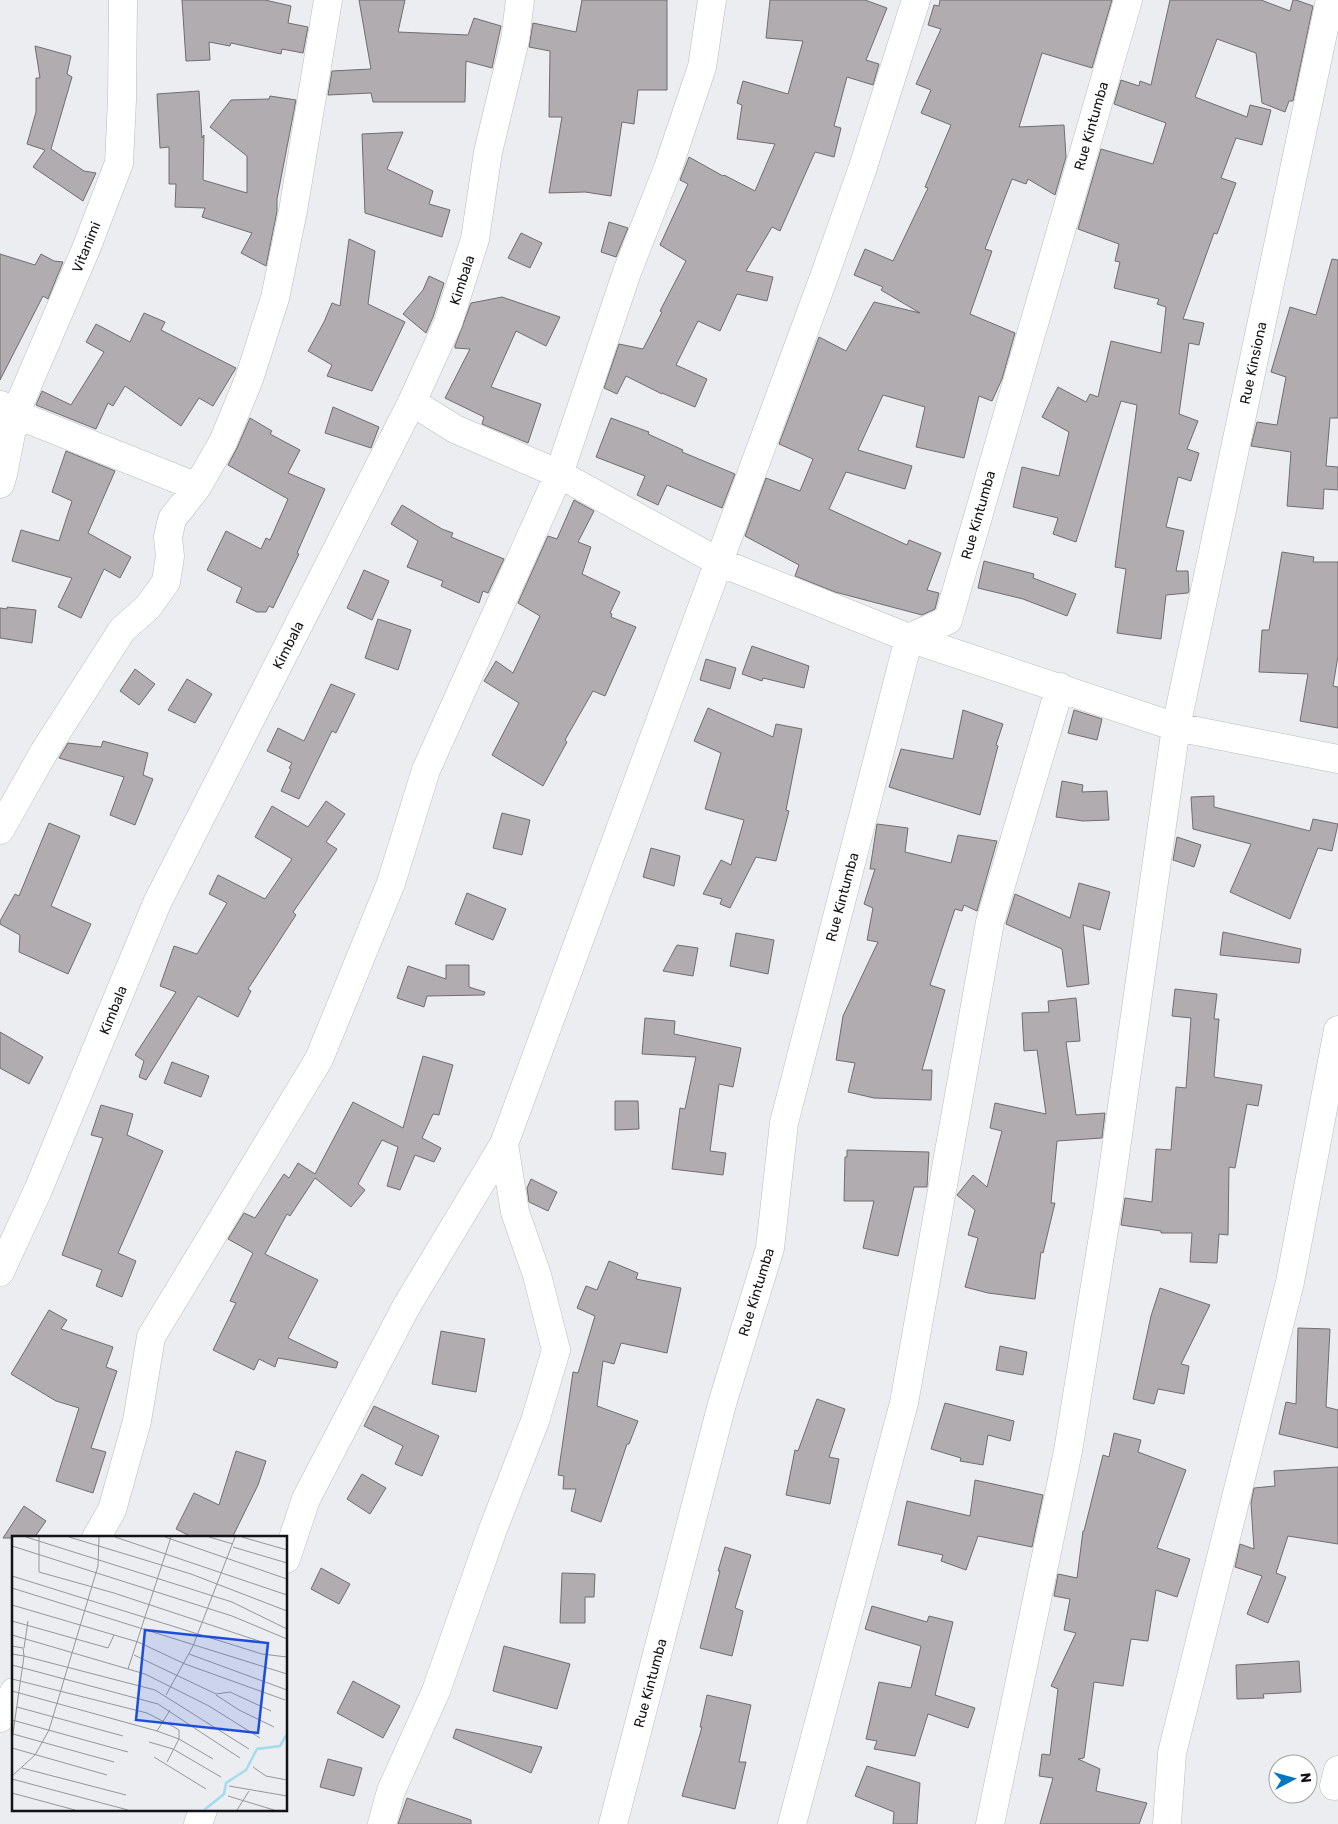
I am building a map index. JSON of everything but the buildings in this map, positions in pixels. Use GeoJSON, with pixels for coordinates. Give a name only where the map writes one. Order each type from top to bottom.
{"type":"FeatureCollection","features":[{"type":"Feature","properties":{"kind":"street","name":"Vitanimi"},"geometry":{"type":"LineString","coordinates":[[0,484],[4,474],[8,409],[86,249],[119,163],[124,0]]}},
{"type":"Feature","properties":{"kind":"street"},"geometry":{"type":"LineString","coordinates":[[0,830],[44,752],[122,630],[148,607],[166,582],[170,556],[168,536],[172,519],[197,487],[223,442],[249,378],[275,298],[293,211],[328,0]]}},
{"type":"Feature","properties":{"kind":"street","name":"Kimbala"},"geometry":{"type":"LineString","coordinates":[[0,1272],[38,1190],[157,903],[412,402],[448,323],[475,239],[488,152],[515,40],[520,0]]}},
{"type":"Feature","properties":{"kind":"street"},"geometry":{"type":"LineString","coordinates":[[97,1536],[112,1510],[137,1421],[151,1337],[319,1059],[391,883],[426,770],[559,474],[627,272],[668,168],[702,66],[712,0]]}},
{"type":"Feature","properties":{"kind":"street"},"geometry":{"type":"LineString","coordinates":[[288,1553],[306,1499],[397,1324],[504,1144],[862,170],[916,0]]}},
{"type":"Feature","properties":{"kind":"street","name":"Rue Kintumba"},"geometry":{"type":"LineString","coordinates":[[613,1824],[722,1404],[770,1248],[784,1123],[909,638],[948,620],[1128,0]]}},
{"type":"Feature","properties":{"kind":"street","name":"Rue Kinsiona"},"geometry":{"type":"LineString","coordinates":[[990,1824],[1068,1451],[1108,1212],[1176,727],[1330,0]]}},
{"type":"Feature","properties":{"kind":"street"},"geometry":{"type":"LineString","coordinates":[[412,402],[456,430],[559,474],[719,562],[909,638],[1176,727],[1338,759]]}},
{"type":"Feature","properties":{"kind":"street"},"geometry":{"type":"LineString","coordinates":[[8,409],[197,487]]}},
{"type":"Feature","properties":{"kind":"street"},"geometry":{"type":"LineString","coordinates":[[792,1824],[904,1403],[990,922],[1060,687]]}},
{"type":"Feature","properties":{"kind":"street"},"geometry":{"type":"LineString","coordinates":[[1166,1824],[1172,1753],[1290,1282],[1338,1030]]}},
{"type":"Feature","properties":{"kind":"street"},"geometry":{"type":"LineString","coordinates":[[382,1824],[391,1791],[436,1691],[493,1529],[535,1421],[556,1350],[537,1275],[515,1212],[504,1144]]}},
{"type":"Feature","properties":{"kind":"street"},"geometry":{"type":"LineString","coordinates":[[0,1718],[12,1696]]}},
{"type":"Feature","properties":{"kind":"street"},"geometry":{"type":"LineString","coordinates":[[198,1824],[202,1812]]}}]}
